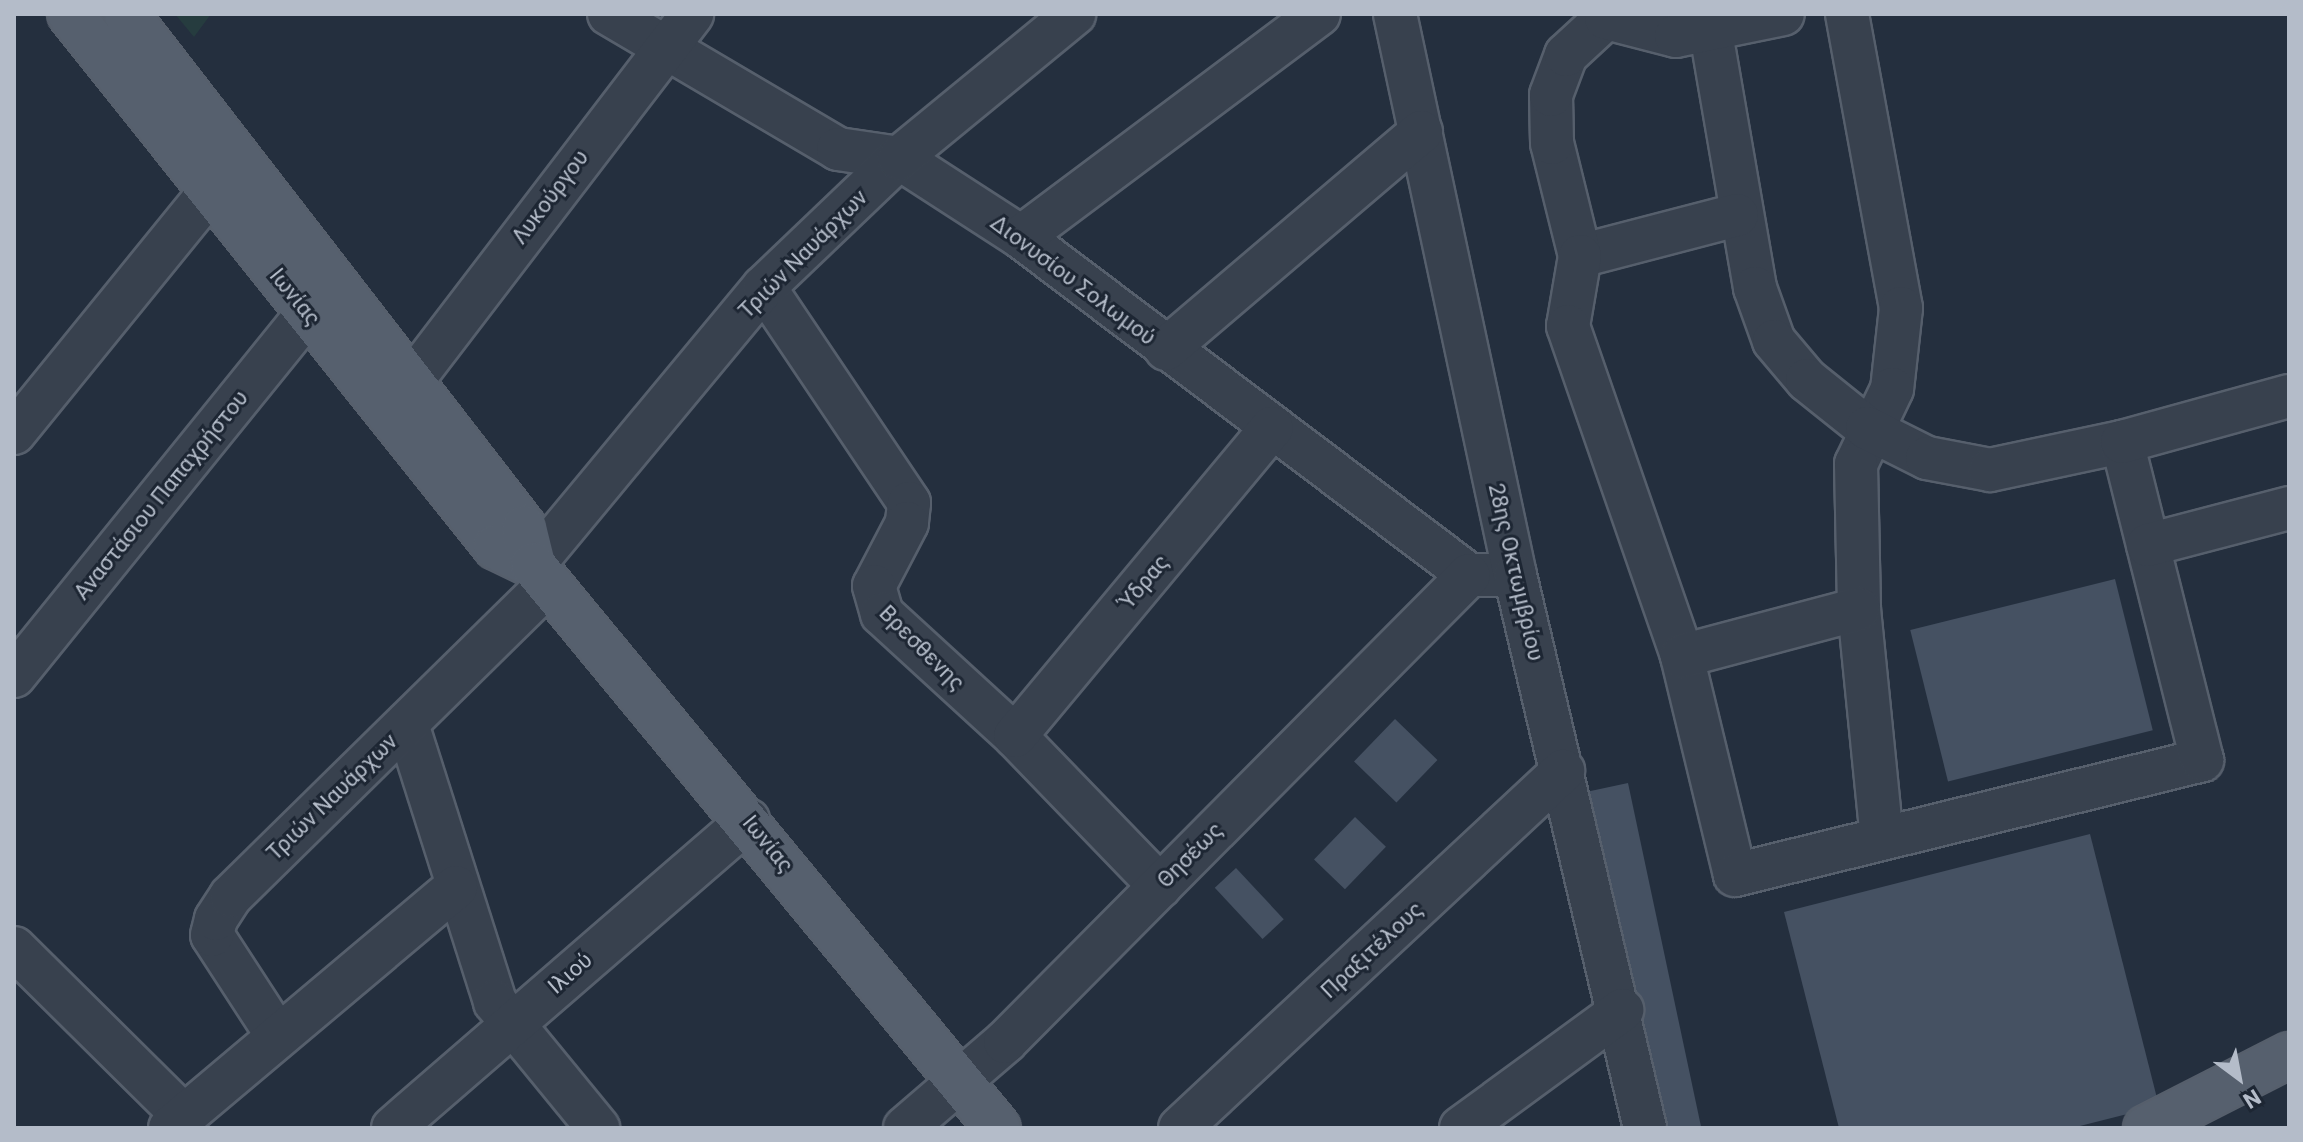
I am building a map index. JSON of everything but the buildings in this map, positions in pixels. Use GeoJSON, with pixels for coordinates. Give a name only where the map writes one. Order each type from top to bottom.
{"type":"FeatureCollection","features":[{"type":"Feature","properties":{"kind":"main road","name":"Ιωνίας"},"geometry":{"type":"LineString","coordinates":[[70,14],[496,547],[541,574],[748,820],[998,1128]]}},
{"type":"Feature","properties":{"kind":"main road","name":"Ιωνίας"},"geometry":{"type":"LineString","coordinates":[[126,14],[524,528],[541,574]]}},
{"type":"Feature","properties":{"kind":"main road"},"geometry":{"type":"LineString","coordinates":[[2146,1128],[2289,1055]]}},
{"type":"Feature","properties":{"kind":"street","name":"Διονυσίου Σολωμού"},"geometry":{"type":"LineString","coordinates":[[609,14],[838,149],[899,158],[1021,237],[1469,575]]}},
{"type":"Feature","properties":{"kind":"street","name":"Λυκούργου"},"geometry":{"type":"LineString","coordinates":[[411,382],[663,48],[692,14]]}},
{"type":"Feature","properties":{"kind":"street","name":"Τριών Ναυάρχων"},"geometry":{"type":"LineString","coordinates":[[277,1035],[212,935],[216,919],[231,896],[407,724],[541,574],[764,287],[899,158],[1074,14]]}},
{"type":"Feature","properties":{"kind":"street"},"geometry":{"type":"LineString","coordinates":[[1021,237],[1319,14]]}},
{"type":"Feature","properties":{"kind":"street","name":"28ης Οκτωμβρίου"},"geometry":{"type":"LineString","coordinates":[[1395,14],[1515,575],[1622,1010],[1645,1128]]}},
{"type":"Feature","properties":{"kind":"street"},"geometry":{"type":"LineString","coordinates":[[1783,14],[1711,33],[1676,36],[1605,15],[1566,55],[1551,95],[1552,143],[1580,256],[1568,326],[1682,656],[1735,875],[2202,760],[2122,442]]}},
{"type":"Feature","properties":{"kind":"street"},"geometry":{"type":"LineString","coordinates":[[1847,14],[1901,308],[1892,389],[1867,428],[1856,464],[1859,609],[1882,839]]}},
{"type":"Feature","properties":{"kind":"street"},"geometry":{"type":"LineString","coordinates":[[1711,33],[1737,215],[1774,341],[1867,428],[1927,458],[1990,470],[2122,442],[2289,396]]}},
{"type":"Feature","properties":{"kind":"street"},"geometry":{"type":"LineString","coordinates":[[1166,349],[1421,132]]}},
{"type":"Feature","properties":{"kind":"street"},"geometry":{"type":"LineString","coordinates":[[14,433],[237,159]]}},
{"type":"Feature","properties":{"kind":"street"},"geometry":{"type":"LineString","coordinates":[[1580,256],[1737,215]]}},
{"type":"Feature","properties":{"kind":"street","name":"Βρεσθενης"},"geometry":{"type":"LineString","coordinates":[[764,287],[909,503],[907,523],[874,586],[882,614],[1015,736],[1160,886]]}},
{"type":"Feature","properties":{"kind":"street","name":"Αναστάσιου Παπαχρήστου"},"geometry":{"type":"LineString","coordinates":[[14,676],[308,313]]}},
{"type":"Feature","properties":{"kind":"street","name":"Ύδρας"},"geometry":{"type":"LineString","coordinates":[[1015,736],[1272,428]]}},
{"type":"Feature","properties":{"kind":"street"},"geometry":{"type":"LineString","coordinates":[[2148,545],[2289,508]]}},
{"type":"Feature","properties":{"kind":"street"},"geometry":{"type":"LineString","coordinates":[[1469,575],[1515,575]]}},
{"type":"Feature","properties":{"kind":"street","name":"Θησέως"},"geometry":{"type":"LineString","coordinates":[[905,1128],[961,1081],[1160,886],[1469,575]]}},
{"type":"Feature","properties":{"kind":"street"},"geometry":{"type":"LineString","coordinates":[[1682,656],[1859,609]]}},
{"type":"Feature","properties":{"kind":"street"},"geometry":{"type":"LineString","coordinates":[[407,724],[456,887],[495,1002],[598,1128]]}},
{"type":"Feature","properties":{"kind":"street","name":"Πραξιτέλους"},"geometry":{"type":"LineString","coordinates":[[1180,1128],[1563,771]]}},
{"type":"Feature","properties":{"kind":"street","name":"Ιλιού"},"geometry":{"type":"LineString","coordinates":[[393,1128],[748,820]]}},
{"type":"Feature","properties":{"kind":"street"},"geometry":{"type":"LineString","coordinates":[[14,948],[177,1122],[456,887]]}},
{"type":"Feature","properties":{"kind":"street"},"geometry":{"type":"LineString","coordinates":[[1461,1128],[1622,1010]]}},
{"type":"Feature","properties":{"kind":"green space"},"geometry":{"type":"Polygon","coordinates":[[[175,14],[211,14],[194,37],[175,14]]]}}]}
